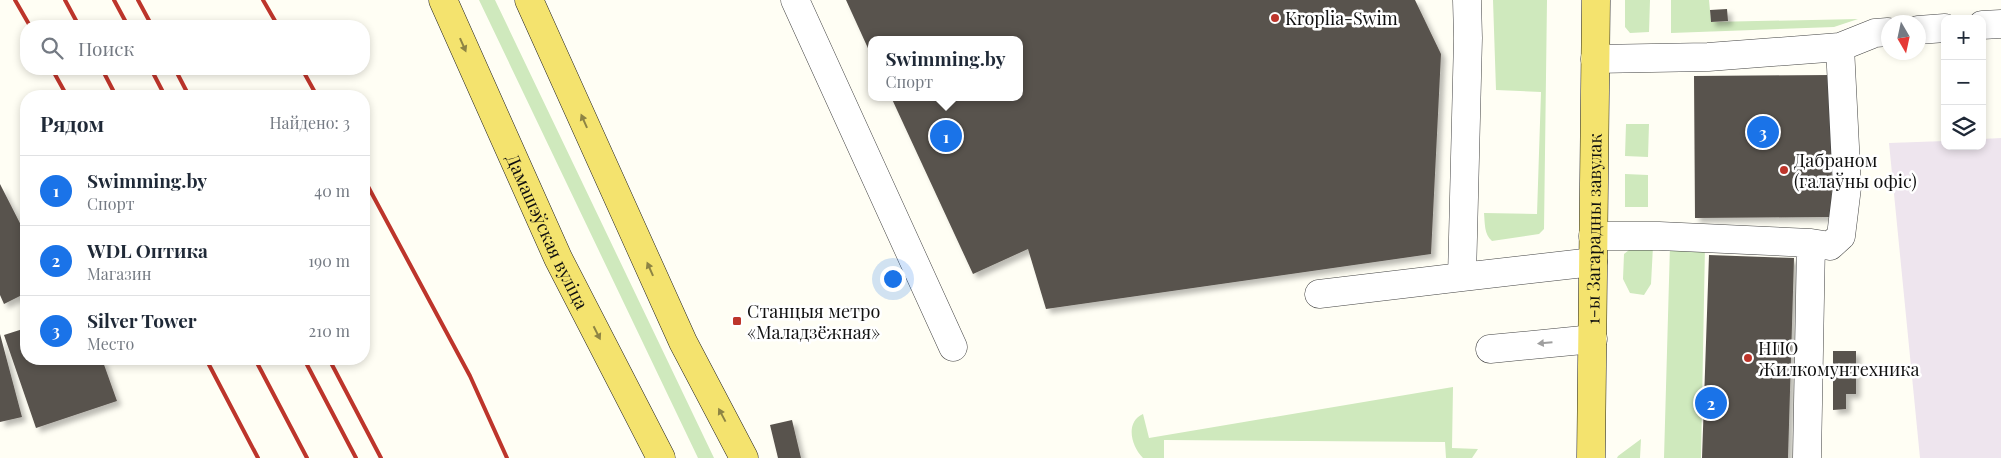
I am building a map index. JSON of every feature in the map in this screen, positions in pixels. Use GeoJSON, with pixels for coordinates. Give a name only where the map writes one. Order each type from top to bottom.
{"type":"FeatureCollection","features":[{"type":"Feature","properties":{"kind":"main road","name":"Дамашэўская вуліца"},"geometry":{"type":"LineString","coordinates":[[443,0],[558,258],[661,458]]}},
{"type":"Feature","properties":{"kind":"main road"},"geometry":{"type":"LineString","coordinates":[[529,0],[684,342],[744,458]]}},
{"type":"Feature","properties":{"kind":"main road","name":"1-ы Загарадны завулак"},"geometry":{"type":"LineString","coordinates":[[1591,458],[1596,0]]}},
{"type":"Feature","properties":{"kind":"lane"},"geometry":{"type":"LineString","coordinates":[[795,0],[953,347]]}},
{"type":"Feature","properties":{"kind":"lane"},"geometry":{"type":"LineString","coordinates":[[1449,0],[1468,38]]}},
{"type":"Feature","properties":{"kind":"lane"},"geometry":{"type":"LineString","coordinates":[[1462,277],[1468,38],[1467,0]]}},
{"type":"Feature","properties":{"kind":"lane"},"geometry":{"type":"LineString","coordinates":[[1986,26],[2001,24]]}},
{"type":"Feature","properties":{"kind":"lane"},"geometry":{"type":"LineString","coordinates":[[1926,29],[1941,28]]}},
{"type":"Feature","properties":{"kind":"lane"},"geometry":{"type":"LineString","coordinates":[[1595,59],[1708,57],[1840,46],[1881,33]]}},
{"type":"Feature","properties":{"kind":"lane"},"geometry":{"type":"LineString","coordinates":[[1319,294],[1462,277],[1659,236],[1811,243],[1830,246],[1841,236],[1847,187],[1840,46]]}},
{"type":"Feature","properties":{"kind":"lane"},"geometry":{"type":"LineString","coordinates":[[1807,458],[1811,243]]}},
{"type":"Feature","properties":{"kind":"lane"},"geometry":{"type":"LineString","coordinates":[[1490,349],[1593,339]]}},
{"type":"Feature","properties":{"kind":"shaded area"},"geometry":{"type":"Polygon","coordinates":[[[2001,138],[2001,458],[1920,458],[1889,143],[1941,141],[1941,150],[1986,150],[1986,139],[2001,138]]]}},
{"type":"Feature","properties":{"kind":"green space"},"geometry":{"type":"Polygon","coordinates":[[[479,0],[495,0],[714,458],[698,458],[479,0]]]}},
{"type":"Feature","properties":{"kind":"green space"},"geometry":{"type":"Polygon","coordinates":[[[1493,0],[1547,0],[1544,229],[1539,234],[1492,241],[1486,232],[1484,213],[1537,214],[1541,92],[1496,90],[1493,0]]]}},
{"type":"Feature","properties":{"kind":"green space"},"geometry":{"type":"Polygon","coordinates":[[[1625,0],[1650,0],[1649,32],[1630,33],[1625,27],[1625,0]]]}},
{"type":"Feature","properties":{"kind":"green space"},"geometry":{"type":"Polygon","coordinates":[[[1671,0],[1709,0],[1711,22],[1858,19],[1834,27],[1671,33],[1671,0]]]}},
{"type":"Feature","properties":{"kind":"green space"},"geometry":{"type":"Polygon","coordinates":[[[1626,124],[1649,124],[1648,157],[1625,156],[1626,124]]]}},
{"type":"Feature","properties":{"kind":"green space"},"geometry":{"type":"Polygon","coordinates":[[[1625,174],[1648,175],[1648,207],[1625,207],[1625,174]]]}},
{"type":"Feature","properties":{"kind":"green space"},"geometry":{"type":"Polygon","coordinates":[[[1670,245],[1705,246],[1701,458],[1664,458],[1670,245]]]}},
{"type":"Feature","properties":{"kind":"green space"},"geometry":{"type":"Polygon","coordinates":[[[1634,246],[1653,246],[1651,284],[1644,295],[1630,293],[1623,279],[1624,254],[1634,246]]]}},
{"type":"Feature","properties":{"kind":"green space"},"geometry":{"type":"Polygon","coordinates":[[[1453,387],[1452,448],[1478,449],[1472,458],[1446,458],[1445,442],[1164,440],[1164,458],[1143,458],[1133,441],[1132,428],[1137,418],[1143,414],[1149,438],[1453,387]]]}},
{"type":"Feature","properties":{"kind":"green space"},"geometry":{"type":"Polygon","coordinates":[[[1641,439],[1640,458],[1617,458],[1618,456],[1641,439]]]}},
{"type":"Feature","properties":{"kind":"building"},"geometry":{"type":"Polygon","coordinates":[[[846,0],[1415,0],[1441,54],[1431,254],[1046,309],[1028,249],[973,274],[893,101],[1023,101],[1023,36],[868,36],[868,48],[846,0]]]}},
{"type":"Feature","properties":{"kind":"building"},"geometry":{"type":"Polygon","coordinates":[[[1727,9],[1728,21],[1711,22],[1710,10],[1727,9]]]}},
{"type":"Feature","properties":{"kind":"building"},"geometry":{"type":"Polygon","coordinates":[[[1831,75],[1832,217],[1695,218],[1694,76],[1831,75]]]}},
{"type":"Feature","properties":{"kind":"building"},"geometry":{"type":"Polygon","coordinates":[[[0,184],[20,223],[20,296],[4,304],[0,295],[0,184]]]}},
{"type":"Feature","properties":{"kind":"building","name":"НПО Жилкомунтехника"},"geometry":{"type":"Polygon","coordinates":[[[1709,255],[1794,258],[1788,458],[1702,458],[1709,255]]]}},
{"type":"Feature","properties":{"kind":"building"},"geometry":{"type":"Polygon","coordinates":[[[20,330],[20,365],[104,365],[117,401],[36,428],[4,335],[20,330]]]}},
{"type":"Feature","properties":{"kind":"building"},"geometry":{"type":"Polygon","coordinates":[[[0,334],[22,417],[0,422],[0,334]]]}},
{"type":"Feature","properties":{"kind":"building"},"geometry":{"type":"Polygon","coordinates":[[[1833,351],[1856,351],[1856,394],[1846,394],[1846,409],[1833,410],[1833,351]]]}},
{"type":"Feature","properties":{"kind":"building"},"geometry":{"type":"Polygon","coordinates":[[[792,420],[801,458],[778,458],[770,425],[792,420]]]}},
{"type":"Feature","properties":{"kind":"railway"},"geometry":{"type":"LineString","coordinates":[[15,0],[27,20]]}},
{"type":"Feature","properties":{"kind":"railway"},"geometry":{"type":"LineString","coordinates":[[65,0],[76,20]]}},
{"type":"Feature","properties":{"kind":"railway"},"geometry":{"type":"LineString","coordinates":[[114,0],[125,20]]}},
{"type":"Feature","properties":{"kind":"railway"},"geometry":{"type":"LineString","coordinates":[[138,0],[149,20]]}},
{"type":"Feature","properties":{"kind":"railway"},"geometry":{"type":"LineString","coordinates":[[263,0],[275,20]]}},
{"type":"Feature","properties":{"kind":"railway"},"geometry":{"type":"LineString","coordinates":[[55,75],[64,90]]}},
{"type":"Feature","properties":{"kind":"railway"},"geometry":{"type":"LineString","coordinates":[[105,75],[113,90]]}},
{"type":"Feature","properties":{"kind":"railway"},"geometry":{"type":"LineString","coordinates":[[154,75],[162,90]]}},
{"type":"Feature","properties":{"kind":"railway"},"geometry":{"type":"LineString","coordinates":[[178,75],[186,90]]}},
{"type":"Feature","properties":{"kind":"railway"},"geometry":{"type":"LineString","coordinates":[[305,75],[314,90]]}},
{"type":"Feature","properties":{"kind":"railway"},"geometry":{"type":"LineString","coordinates":[[370,190],[470,376],[507,458]]}},
{"type":"Feature","properties":{"kind":"railway"},"geometry":{"type":"LineString","coordinates":[[209,365],[258,458]]}},
{"type":"Feature","properties":{"kind":"railway"},"geometry":{"type":"LineString","coordinates":[[258,365],[307,458]]}},
{"type":"Feature","properties":{"kind":"railway"},"geometry":{"type":"LineString","coordinates":[[307,365],[356,458]]}},
{"type":"Feature","properties":{"kind":"railway"},"geometry":{"type":"LineString","coordinates":[[332,365],[381,458]]}},
{"type":"Feature","properties":{"kind":"place","name":"Kroplia-Swim"},"geometry":{"type":"Point","coordinates":[1275,18]}},
{"type":"Feature","properties":{"kind":"place","name":"Silver Tower"},"geometry":{"type":"Point","coordinates":[1763,132]}},
{"type":"Feature","properties":{"kind":"place","name":"Swimming.by"},"geometry":{"type":"Point","coordinates":[946,136]}},
{"type":"Feature","properties":{"kind":"place","name":"Дабраном (галаўны офіс)"},"geometry":{"type":"Point","coordinates":[1784,170]}},
{"type":"Feature","properties":{"kind":"place","name":"Станцыя метро «Маладзёжная»"},"geometry":{"type":"Point","coordinates":[737,321]}},
{"type":"Feature","properties":{"kind":"place","name":"НПО Жилкомунтехника"},"geometry":{"type":"Point","coordinates":[1748,358]}},
{"type":"Feature","properties":{"kind":"place","name":"WDL Оптика"},"geometry":{"type":"Point","coordinates":[1711,403]}}]}
